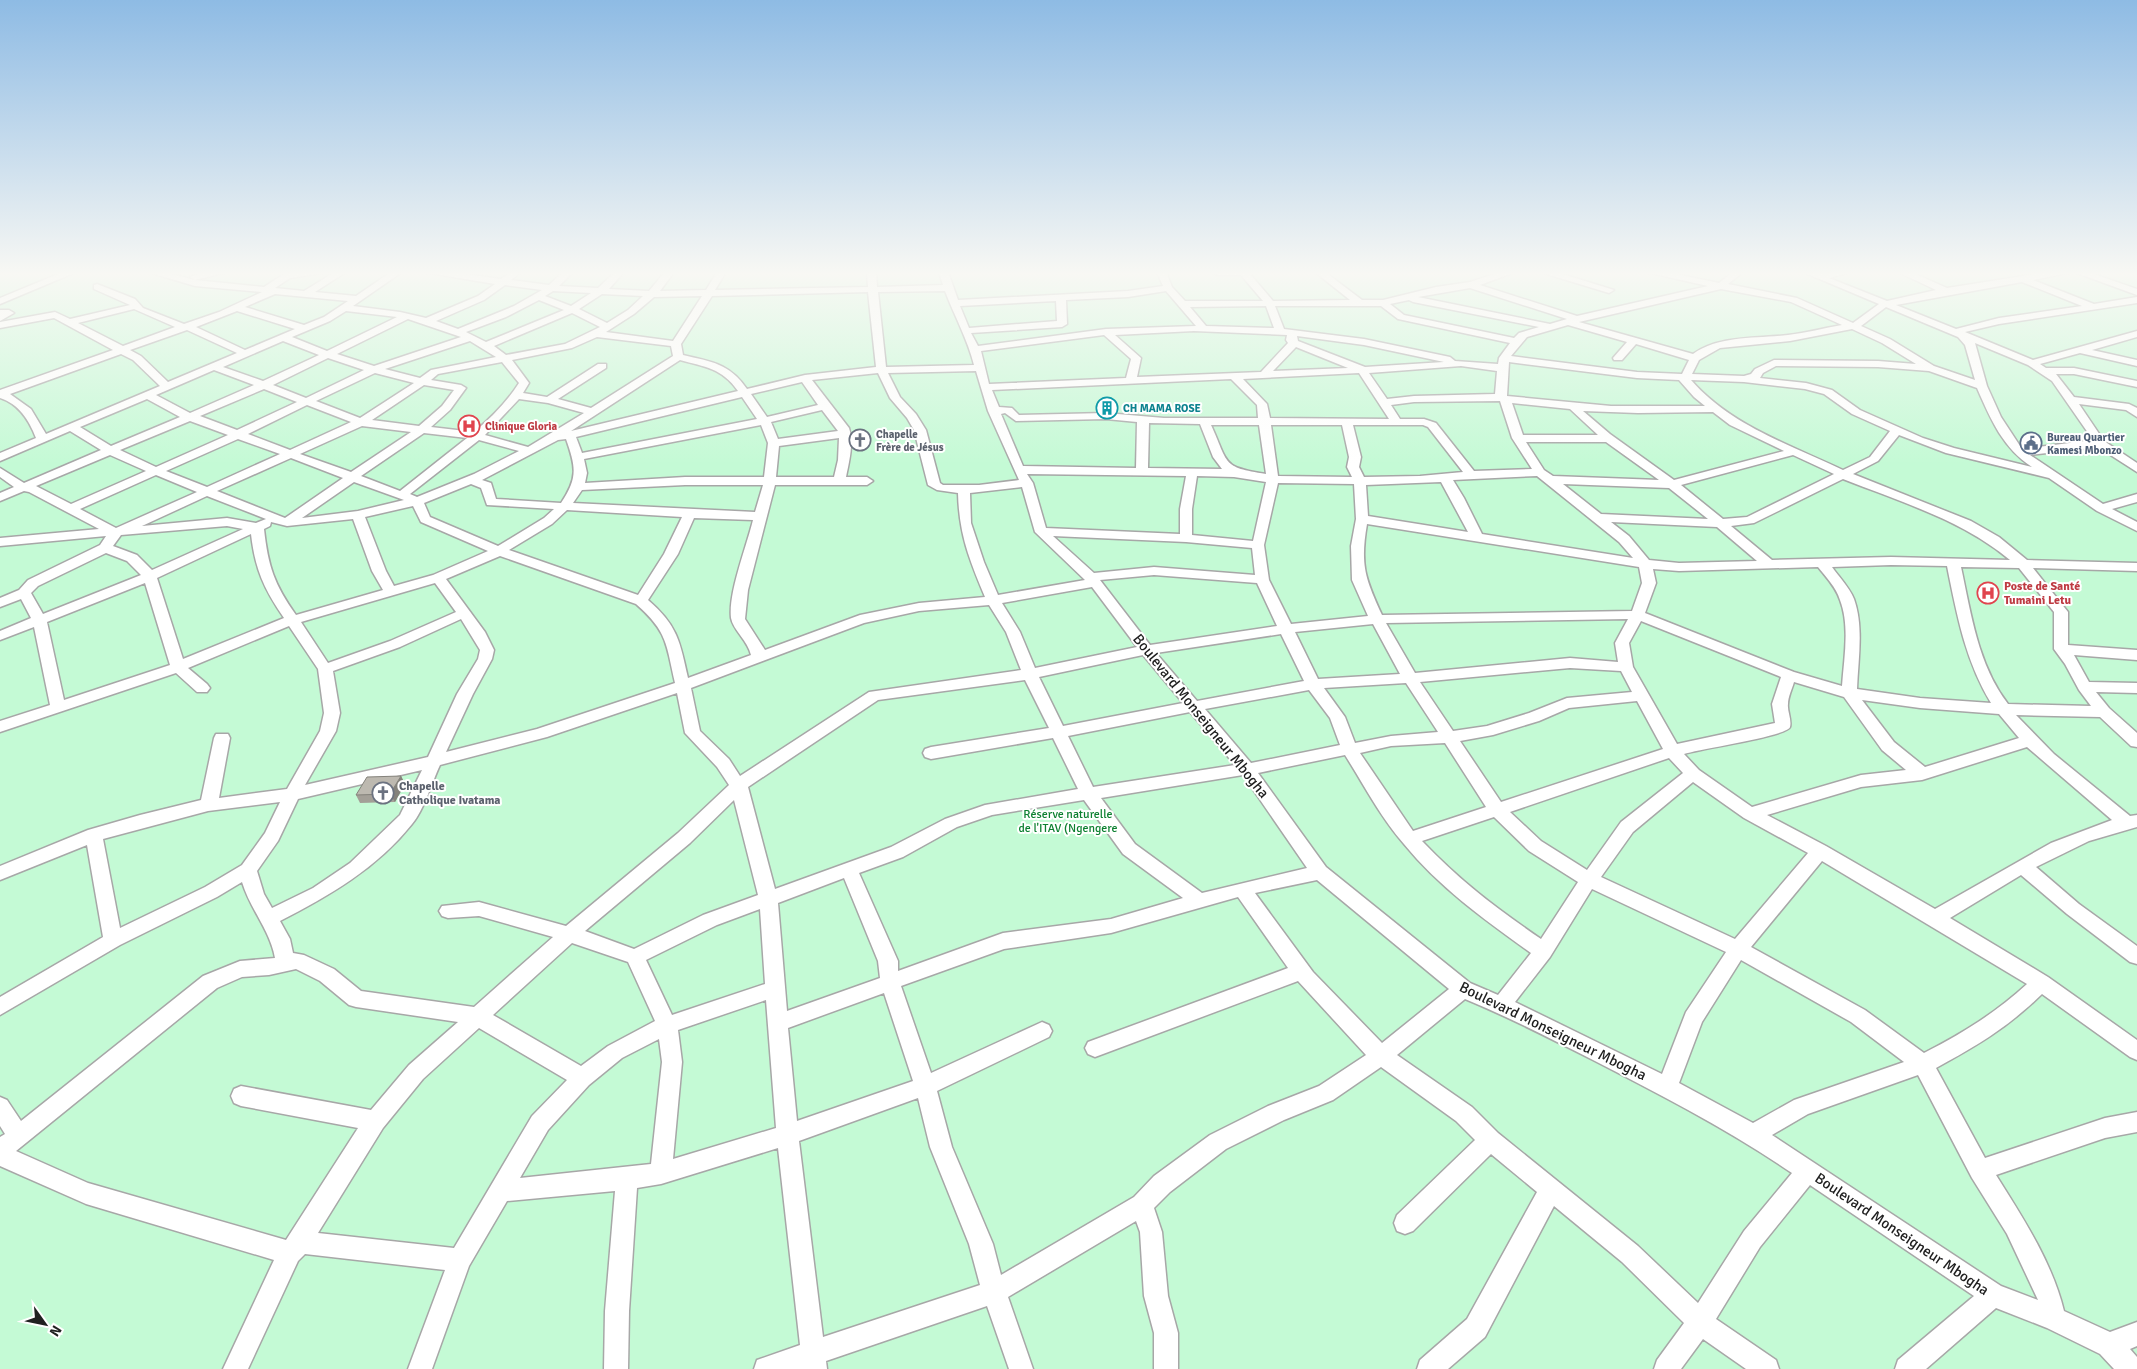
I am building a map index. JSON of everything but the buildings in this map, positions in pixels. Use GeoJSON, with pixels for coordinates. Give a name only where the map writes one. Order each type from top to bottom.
{"type":"FeatureCollection","features":[{"type":"Feature","properties":{"kind":"street"},"geometry":{"type":"LineString","coordinates":[[94,336],[138,358],[167,387]]}},
{"type":"Feature","properties":{"kind":"street"},"geometry":{"type":"LineString","coordinates":[[0,394],[160,336]]}},
{"type":"Feature","properties":{"kind":"street"},"geometry":{"type":"LineString","coordinates":[[205,336],[246,354]]}},
{"type":"Feature","properties":{"kind":"street"},"geometry":{"type":"LineString","coordinates":[[0,457],[289,336]]}},
{"type":"Feature","properties":{"kind":"street"},"geometry":{"type":"LineString","coordinates":[[0,497],[262,386],[367,336]]}},
{"type":"Feature","properties":{"kind":"street"},"geometry":{"type":"LineString","coordinates":[[402,496],[475,436],[518,396],[524,383],[521,375],[503,358],[486,346],[465,336]]}},
{"type":"Feature","properties":{"kind":"street"},"geometry":{"type":"LineString","coordinates":[[486,346],[509,336]]}},
{"type":"Feature","properties":{"kind":"street"},"geometry":{"type":"LineString","coordinates":[[0,604],[24,593],[33,583],[105,548],[115,533],[286,454],[361,422],[399,400],[435,372],[568,346],[592,336]]}},
{"type":"Feature","properties":{"kind":"street"},"geometry":{"type":"LineString","coordinates":[[611,336],[676,344]]}},
{"type":"Feature","properties":{"kind":"street"},"geometry":{"type":"LineString","coordinates":[[678,357],[676,344],[681,336]]}},
{"type":"Feature","properties":{"kind":"street"},"geometry":{"type":"LineString","coordinates":[[877,336],[881,370],[895,398],[912,416],[920,430],[934,485],[939,488],[964,489],[1023,477],[1142,472],[1234,473],[1273,479],[1360,481],[1444,478],[1471,475],[1545,476],[1672,484],[1796,451]]}},
{"type":"Feature","properties":{"kind":"street"},"geometry":{"type":"LineString","coordinates":[[968,336],[975,348],[978,368],[984,387],[1023,477],[1041,532],[1186,538],[1258,545]]}},
{"type":"Feature","properties":{"kind":"street"},"geometry":{"type":"LineString","coordinates":[[975,348],[1074,336]]}},
{"type":"Feature","properties":{"kind":"street"},"geometry":{"type":"LineString","coordinates":[[1110,336],[1136,358],[1131,379]]}},
{"type":"Feature","properties":{"kind":"street"},"geometry":{"type":"LineString","coordinates":[[1291,336],[1291,340],[1294,343],[1361,369],[1396,421]]}},
{"type":"Feature","properties":{"kind":"street"},"geometry":{"type":"LineString","coordinates":[[1321,336],[1396,348],[1461,363]]}},
{"type":"Feature","properties":{"kind":"street"},"geometry":{"type":"LineString","coordinates":[[1491,336],[1516,341]]}},
{"type":"Feature","properties":{"kind":"street"},"geometry":{"type":"LineString","coordinates":[[1525,336],[1516,341],[1503,363],[1503,398],[1518,438],[1545,476],[1600,518],[1624,539],[1646,564],[1649,583],[1637,615],[1622,643],[1626,667],[1673,752],[1693,774],[1750,814],[1820,851],[1935,918],[2041,983],[2134,1047]]}},
{"type":"Feature","properties":{"kind":"street"},"geometry":{"type":"LineString","coordinates":[[1618,336],[1695,358]]}},
{"type":"Feature","properties":{"kind":"street"},"geometry":{"type":"LineString","coordinates":[[1684,378],[1695,358],[1709,348],[1719,345],[1798,336]]}},
{"type":"Feature","properties":{"kind":"street"},"geometry":{"type":"LineString","coordinates":[[1874,336],[1906,352],[1930,368],[1982,386]]}},
{"type":"Feature","properties":{"kind":"street"},"geometry":{"type":"LineString","coordinates":[[1961,336],[1970,344],[1982,386],[1995,417],[2018,453],[2101,508],[2137,527]]}},
{"type":"Feature","properties":{"kind":"street"},"geometry":{"type":"LineString","coordinates":[[1965,336],[2032,363],[2056,379],[2100,443],[2137,468]]}},
{"type":"Feature","properties":{"kind":"street"},"geometry":{"type":"LineString","coordinates":[[2032,363],[2126,336]]}},
{"type":"Feature","properties":{"kind":"street"},"geometry":{"type":"LineString","coordinates":[[2120,337],[2137,341]]}},
{"type":"Feature","properties":{"kind":"street"},"geometry":{"type":"LineString","coordinates":[[282,520],[354,478],[422,429],[446,408],[461,388],[372,370],[284,338]]}},
{"type":"Feature","properties":{"kind":"street"},"geometry":{"type":"LineString","coordinates":[[71,509],[309,402],[372,370],[469,338]]}},
{"type":"Feature","properties":{"kind":"street"},"geometry":{"type":"LineString","coordinates":[[1618,358],[1633,341]]}},
{"type":"Feature","properties":{"kind":"street"},"geometry":{"type":"LineString","coordinates":[[1265,373],[1294,343]]}},
{"type":"Feature","properties":{"kind":"street"},"geometry":{"type":"LineString","coordinates":[[2078,350],[2137,362]]}},
{"type":"Feature","properties":{"kind":"street"},"geometry":{"type":"LineString","coordinates":[[0,636],[150,576],[257,527],[282,520],[358,515],[417,501],[471,480],[550,440],[678,357],[719,367],[734,378],[765,422],[774,443],[770,481],[741,590],[738,619],[760,657]]}},
{"type":"Feature","properties":{"kind":"street"},"geometry":{"type":"LineString","coordinates":[[984,387],[1265,373],[1412,368],[1461,363],[1503,363],[1684,378],[1744,380],[1806,386],[1828,392],[1856,412],[1950,451],[2050,475]]}},
{"type":"Feature","properties":{"kind":"street"},"geometry":{"type":"LineString","coordinates":[[1744,380],[1755,377],[1759,372],[1774,364],[1878,364],[1930,368]]}},
{"type":"Feature","properties":{"kind":"street"},"geometry":{"type":"LineString","coordinates":[[549,400],[588,377],[602,366]]}},
{"type":"Feature","properties":{"kind":"street"},"geometry":{"type":"LineString","coordinates":[[215,367],[361,422],[475,436],[505,442],[529,450]]}},
{"type":"Feature","properties":{"kind":"street"},"geometry":{"type":"LineString","coordinates":[[550,440],[805,378],[881,370],[978,368]]}},
{"type":"Feature","properties":{"kind":"street"},"geometry":{"type":"LineString","coordinates":[[2045,371],[2074,371],[2136,383],[2129,394],[2133,410],[2069,400]]}},
{"type":"Feature","properties":{"kind":"street"},"geometry":{"type":"LineString","coordinates":[[1234,376],[1262,404],[1273,479],[1258,545],[1262,580],[1313,684],[1336,717],[1349,748],[1409,839],[1447,879],[1481,907],[1543,951]]}},
{"type":"Feature","properties":{"kind":"street"},"geometry":{"type":"LineString","coordinates":[[805,378],[845,434],[844,460],[838,481]]}},
{"type":"Feature","properties":{"kind":"street"},"geometry":{"type":"LineString","coordinates":[[1684,378],[1698,395],[1734,422],[1845,475],[1967,524],[1994,540],[2022,563],[2061,612],[2061,649],[2072,662],[2084,687],[2104,712],[2137,742]]}},
{"type":"Feature","properties":{"kind":"street"},"geometry":{"type":"LineString","coordinates":[[0,394],[19,403],[33,417],[42,439]]}},
{"type":"Feature","properties":{"kind":"street"},"geometry":{"type":"LineString","coordinates":[[147,395],[188,416],[286,454],[417,501],[425,519],[498,551],[641,601],[659,616],[672,638],[693,733],[723,763],[731,778],[739,785],[746,822],[768,897],[777,988],[787,1135],[815,1361]]}},
{"type":"Feature","properties":{"kind":"street"},"geometry":{"type":"LineString","coordinates":[[518,396],[549,400],[592,412]]}},
{"type":"Feature","properties":{"kind":"street"},"geometry":{"type":"LineString","coordinates":[[1384,403],[1414,399],[1503,398],[1572,405],[1670,411],[1717,409]]}},
{"type":"Feature","properties":{"kind":"street"},"geometry":{"type":"LineString","coordinates":[[1572,405],[1582,416],[1610,439],[1672,484],[1768,564]]}},
{"type":"Feature","properties":{"kind":"street"},"geometry":{"type":"LineString","coordinates":[[578,457],[639,443],[765,422],[826,406]]}},
{"type":"Feature","properties":{"kind":"street"},"geometry":{"type":"LineString","coordinates":[[994,411],[1008,410],[1016,418],[1106,416],[1143,420],[1424,422],[1432,425],[1471,475]]}},
{"type":"Feature","properties":{"kind":"street"},"geometry":{"type":"LineString","coordinates":[[1142,472],[1143,420]]}},
{"type":"Feature","properties":{"kind":"street"},"geometry":{"type":"LineString","coordinates":[[1204,421],[1227,470],[1234,473]]}},
{"type":"Feature","properties":{"kind":"street"},"geometry":{"type":"LineString","coordinates":[[1347,422],[1355,457],[1353,467],[1360,481],[1362,519],[1357,546],[1359,580],[1377,619],[1410,678],[1497,810],[1535,846],[1588,880],[1738,949],[1858,1016],[1923,1064],[1980,1170],[2015,1226],[2047,1290],[2054,1319]]}},
{"type":"Feature","properties":{"kind":"street"},"geometry":{"type":"LineString","coordinates":[[71,427],[109,450],[156,471],[282,520]]}},
{"type":"Feature","properties":{"kind":"street"},"geometry":{"type":"LineString","coordinates":[[1600,518],[1721,523],[1750,520],[1845,475],[1874,459],[1897,430]]}},
{"type":"Feature","properties":{"kind":"street"},"geometry":{"type":"LineString","coordinates":[[774,443],[845,434]]}},
{"type":"Feature","properties":{"kind":"street"},"geometry":{"type":"LineString","coordinates":[[0,727],[178,667],[290,621],[438,578],[498,551],[548,521],[565,506],[578,487],[581,473],[578,457],[570,435]]}},
{"type":"Feature","properties":{"kind":"street"},"geometry":{"type":"LineString","coordinates":[[1518,438],[1610,439]]}},
{"type":"Feature","properties":{"kind":"street"},"geometry":{"type":"LineString","coordinates":[[2018,453],[2100,443]]}},
{"type":"Feature","properties":{"kind":"street"},"geometry":{"type":"LineString","coordinates":[[0,472],[22,487],[33,489],[115,533]]}},
{"type":"Feature","properties":{"kind":"street"},"geometry":{"type":"LineString","coordinates":[[1186,538],[1186,509],[1192,473]]}},
{"type":"Feature","properties":{"kind":"street"},"geometry":{"type":"LineString","coordinates":[[1444,478],[1458,498],[1476,536]]}},
{"type":"Feature","properties":{"kind":"street"},"geometry":{"type":"LineString","coordinates":[[471,480],[487,486],[491,502],[690,514],[762,516]]}},
{"type":"Feature","properties":{"kind":"street"},"geometry":{"type":"LineString","coordinates":[[578,487],[684,481],[867,481]]}},
{"type":"Feature","properties":{"kind":"street"},"geometry":{"type":"LineString","coordinates":[[964,489],[965,523],[977,562],[993,600],[1013,632],[1030,674],[1088,793],[1129,849],[1200,901]]}},
{"type":"Feature","properties":{"kind":"street"},"geometry":{"type":"LineString","coordinates":[[2101,508],[2137,498]]}},
{"type":"Feature","properties":{"kind":"street"},"geometry":{"type":"LineString","coordinates":[[641,601],[671,554],[690,514]]}},
{"type":"Feature","properties":{"kind":"street"},"geometry":{"type":"LineString","coordinates":[[358,515],[390,591]]}},
{"type":"Feature","properties":{"kind":"street"},"geometry":{"type":"LineString","coordinates":[[1362,519],[1646,564],[1679,567],[1892,560],[2137,567]]}},
{"type":"Feature","properties":{"kind":"street"},"geometry":{"type":"LineString","coordinates":[[0,542],[227,522],[257,527]]}},
{"type":"Feature","properties":{"kind":"street"},"geometry":{"type":"LineString","coordinates":[[0,1007],[113,940],[211,892],[248,870],[272,836],[292,794],[328,732],[332,713],[325,669],[290,621],[273,592],[261,561],[257,527]]}},
{"type":"Feature","properties":{"kind":"street","name":"Boulevard Monseigneur Mbogha"},"geometry":{"type":"LineString","coordinates":[[1041,532],[1093,580],[1146,650],[1247,769],[1320,872],[1463,989],[1502,1006],[1667,1087],[1753,1134],[1993,1295],[2054,1319],[2109,1345],[2130,1369]]}},
{"type":"Feature","properties":{"kind":"street"},"geometry":{"type":"LineString","coordinates":[[0,552],[17,540]]}},
{"type":"Feature","properties":{"kind":"street"},"geometry":{"type":"LineString","coordinates":[[105,548],[132,558],[150,576],[178,667],[202,688]]}},
{"type":"Feature","properties":{"kind":"street"},"geometry":{"type":"LineString","coordinates":[[1953,562],[1973,646],[1984,678],[2001,708],[2068,776],[2132,822]]}},
{"type":"Feature","properties":{"kind":"street"},"geometry":{"type":"LineString","coordinates":[[1822,563],[1846,598],[1849,610],[1852,647],[1849,693],[1888,746],[1922,774]]}},
{"type":"Feature","properties":{"kind":"street"},"geometry":{"type":"LineString","coordinates":[[0,873],[94,835],[140,821],[208,806],[292,794],[372,777],[541,733],[682,686],[860,619],[919,607],[993,600],[1129,573],[1182,571],[1262,580]]}},
{"type":"Feature","properties":{"kind":"street"},"geometry":{"type":"LineString","coordinates":[[270,917],[319,893],[356,868],[407,819],[433,761],[485,659],[487,650],[485,642],[438,578]]}},
{"type":"Feature","properties":{"kind":"street"},"geometry":{"type":"LineString","coordinates":[[24,593],[40,621],[58,709]]}},
{"type":"Feature","properties":{"kind":"street"},"geometry":{"type":"LineString","coordinates":[[325,669],[395,644],[464,613]]}},
{"type":"Feature","properties":{"kind":"street"},"geometry":{"type":"LineString","coordinates":[[235,1369],[295,1248],[350,1158],[376,1121],[416,1072],[569,934],[684,838],[739,785],[874,696],[1030,674],[1146,650],[1285,628],[1377,619],[1637,615],[1790,675],[1849,693],[1920,702],[2001,708],[2104,712]]}},
{"type":"Feature","properties":{"kind":"street"},"geometry":{"type":"LineString","coordinates":[[2061,649],[2137,655]]}},
{"type":"Feature","properties":{"kind":"street"},"geometry":{"type":"LineString","coordinates":[[931,752],[1058,732],[1313,684],[1522,669],[1570,663],[1626,667]]}},
{"type":"Feature","properties":{"kind":"street"},"geometry":{"type":"LineString","coordinates":[[1409,839],[1692,745],[1748,735],[1757,731],[1774,730],[1783,726],[1780,704],[1790,675]]}},
{"type":"Feature","properties":{"kind":"street"},"geometry":{"type":"LineString","coordinates":[[2084,687],[2137,688]]}},
{"type":"Feature","properties":{"kind":"street"},"geometry":{"type":"LineString","coordinates":[[448,911],[479,909],[569,934],[635,957],[710,920],[768,897],[897,852],[951,823],[991,809],[1247,769],[1349,748],[1364,748],[1391,741],[1449,737],[1496,728],[1534,717],[1567,703],[1642,696]]}},
{"type":"Feature","properties":{"kind":"street"},"geometry":{"type":"LineString","coordinates":[[208,806],[215,781],[222,738]]}},
{"type":"Feature","properties":{"kind":"street"},"geometry":{"type":"LineString","coordinates":[[1750,814],[1861,781],[1922,774],[2032,740]]}},
{"type":"Feature","properties":{"kind":"street"},"geometry":{"type":"LineString","coordinates":[[1502,1006],[1543,951],[1588,880],[1627,827],[1693,774]]}},
{"type":"Feature","properties":{"kind":"street"},"geometry":{"type":"LineString","coordinates":[[1935,918],[2035,857],[2132,822]]}},
{"type":"Feature","properties":{"kind":"street"},"geometry":{"type":"LineString","coordinates":[[94,835],[113,940]]}},
{"type":"Feature","properties":{"kind":"street"},"geometry":{"type":"LineString","coordinates":[[1667,1087],[1693,1018],[1738,949],[1820,851]]}},
{"type":"Feature","properties":{"kind":"street"},"geometry":{"type":"LineString","coordinates":[[2023,866],[2073,910],[2135,953]]}},
{"type":"Feature","properties":{"kind":"street"},"geometry":{"type":"LineString","coordinates":[[248,870],[256,895],[281,939],[285,961],[297,961],[327,975],[356,999],[477,1016],[582,1078]]}},
{"type":"Feature","properties":{"kind":"street"},"geometry":{"type":"LineString","coordinates":[[849,870],[868,908],[888,961],[890,983],[925,1086],[941,1147],[981,1244],[994,1292],[1021,1369]]}},
{"type":"Feature","properties":{"kind":"street"},"geometry":{"type":"LineString","coordinates":[[778,1023],[1003,941],[1111,926],[1242,889],[1320,872]]}},
{"type":"Feature","properties":{"kind":"street"},"geometry":{"type":"LineString","coordinates":[[1242,889],[1301,972],[1381,1056],[1464,1114],[1490,1140],[1630,1254],[1700,1322],[1767,1369]]}},
{"type":"Feature","properties":{"kind":"street"},"geometry":{"type":"LineString","coordinates":[[635,957],[667,1025],[672,1062],[661,1173]]}},
{"type":"Feature","properties":{"kind":"street"},"geometry":{"type":"LineString","coordinates":[[0,1151],[210,982],[240,968],[268,968],[297,961]]}},
{"type":"Feature","properties":{"kind":"street"},"geometry":{"type":"LineString","coordinates":[[1095,1048],[1301,972]]}},
{"type":"Feature","properties":{"kind":"street"},"geometry":{"type":"LineString","coordinates":[[1753,1134],[1801,1107],[1923,1064],[1978,1035],[2012,1010],[2041,983]]}},
{"type":"Feature","properties":{"kind":"street"},"geometry":{"type":"LineString","coordinates":[[420,1369],[460,1260],[540,1123],[582,1078],[615,1052],[667,1025],[777,988]]}},
{"type":"Feature","properties":{"kind":"street"},"geometry":{"type":"LineString","coordinates":[[766,1369],[815,1361],[994,1292],[1142,1205],[1162,1184],[1218,1142],[1276,1114],[1326,1093],[1381,1056],[1463,989]]}},
{"type":"Feature","properties":{"kind":"street"},"geometry":{"type":"LineString","coordinates":[[500,1191],[627,1179],[661,1173],[787,1135],[925,1086],[1042,1031]]}},
{"type":"Feature","properties":{"kind":"street"},"geometry":{"type":"LineString","coordinates":[[241,1096],[376,1121]]}},
{"type":"Feature","properties":{"kind":"street"},"geometry":{"type":"LineString","coordinates":[[0,1108],[18,1136]]}},
{"type":"Feature","properties":{"kind":"street"},"geometry":{"type":"LineString","coordinates":[[1980,1170],[2105,1128],[2137,1122]]}},
{"type":"Feature","properties":{"kind":"street"},"geometry":{"type":"LineString","coordinates":[[1405,1223],[1490,1140]]}},
{"type":"Feature","properties":{"kind":"street"},"geometry":{"type":"LineString","coordinates":[[0,1155],[86,1193],[295,1248],[460,1260]]}},
{"type":"Feature","properties":{"kind":"street"},"geometry":{"type":"LineString","coordinates":[[1666,1369],[1700,1322],[1752,1239],[1808,1171]]}},
{"type":"Feature","properties":{"kind":"street"},"geometry":{"type":"LineString","coordinates":[[616,1369],[617,1312],[627,1179]]}},
{"type":"Feature","properties":{"kind":"street"},"geometry":{"type":"LineString","coordinates":[[1429,1369],[1476,1328],[1551,1189]]}},
{"type":"Feature","properties":{"kind":"street"},"geometry":{"type":"LineString","coordinates":[[1142,1205],[1151,1232],[1156,1296],[1166,1333],[1166,1369]]}},
{"type":"Feature","properties":{"kind":"street"},"geometry":{"type":"LineString","coordinates":[[1907,1369],[1993,1295]]}},
{"type":"Feature","properties":{"kind":"street"},"geometry":{"type":"LineString","coordinates":[[2109,1345],[2137,1334]]}},
{"type":"Feature","properties":{"kind":"green space","name":"Réserve naturelle de l'ITAV (Ngengere"},"geometry":{"type":"Polygon","coordinates":[[[0,336],[2137,336],[2137,1369],[0,1369],[0,336]]]}},
{"type":"Feature","properties":{"kind":"place","name":"CH MAMA ROSE"},"geometry":{"type":"Point","coordinates":[1107,408]}},
{"type":"Feature","properties":{"kind":"place","name":"Clinique Gloria"},"geometry":{"type":"Point","coordinates":[469,426]}},
{"type":"Feature","properties":{"kind":"place","name":"Chapelle Frère de Jésus"},"geometry":{"type":"Point","coordinates":[860,440]}},
{"type":"Feature","properties":{"kind":"place","name":"Bureau Quartier Kamesi Mbonzo"},"geometry":{"type":"Point","coordinates":[2031,443]}},
{"type":"Feature","properties":{"kind":"place","name":"Poste de Santé Tumaini Letu"},"geometry":{"type":"Point","coordinates":[1988,593]}},
{"type":"Feature","properties":{"kind":"place","name":"Chapelle Catholique Ivatama"},"geometry":{"type":"Point","coordinates":[383,793]}}]}
